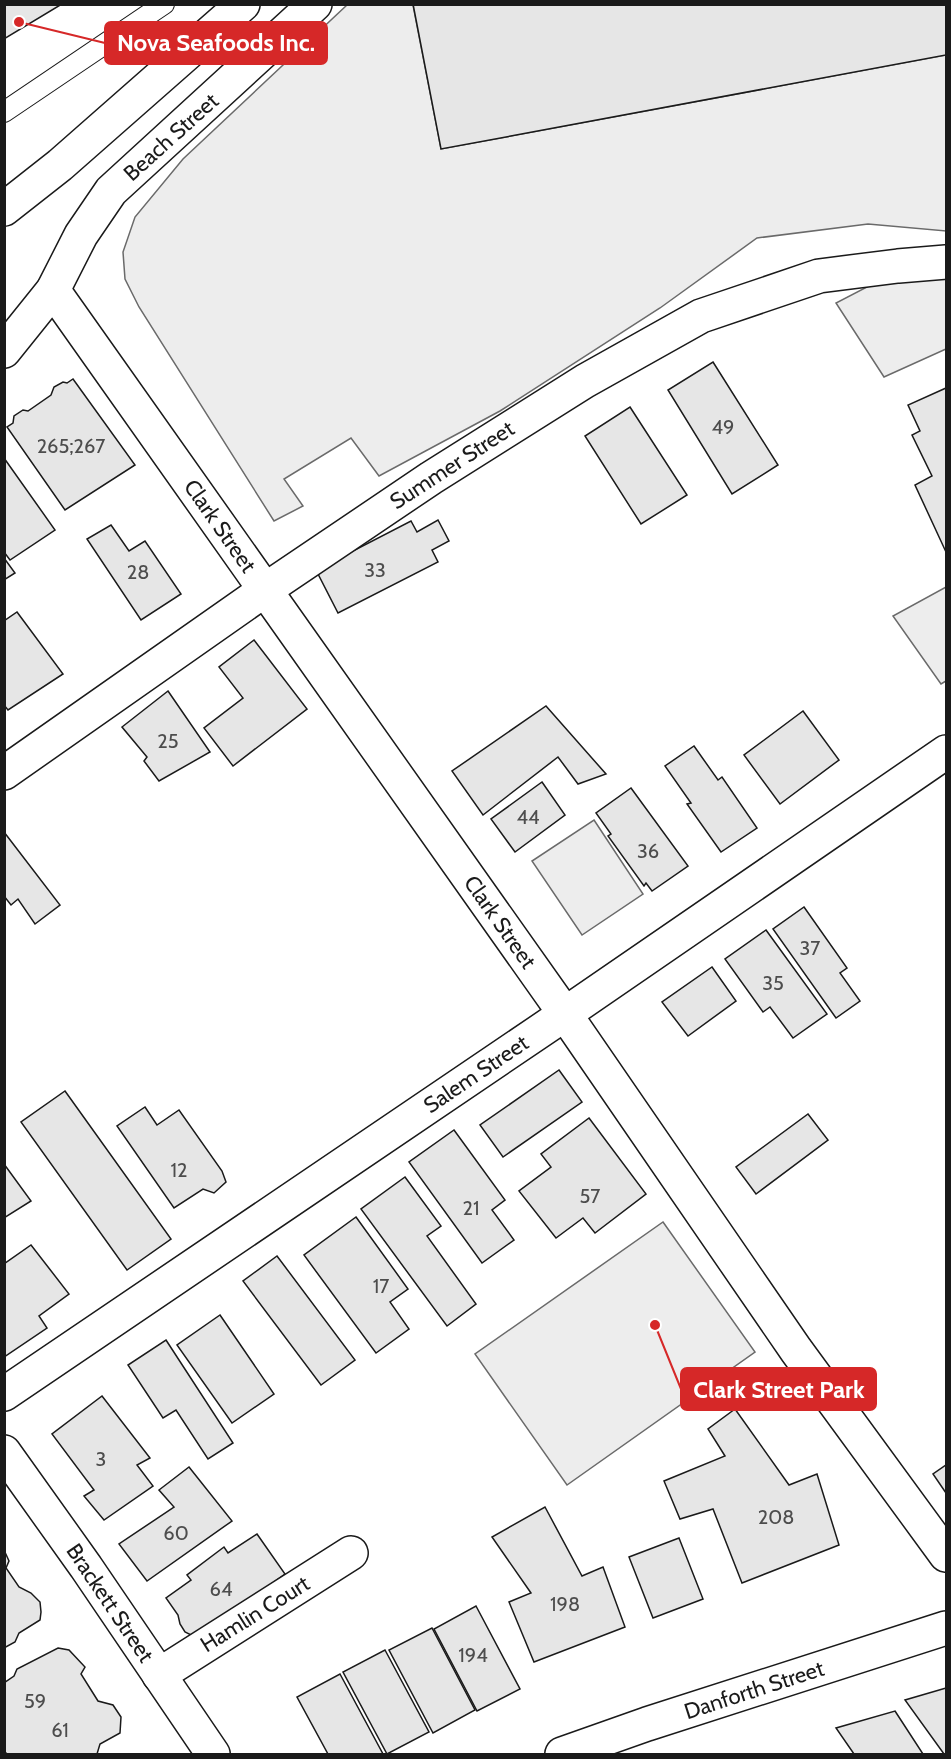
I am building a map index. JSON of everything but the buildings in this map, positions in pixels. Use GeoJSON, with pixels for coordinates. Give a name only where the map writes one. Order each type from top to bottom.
{"type":"FeatureCollection","features":[{"type":"Feature","properties":{"kind":"street"},"geometry":{"type":"LineString","coordinates":[[4,209],[60,165],[243,4]]}},
{"type":"Feature","properties":{"kind":"street","name":"Beach Street"},"geometry":{"type":"LineString","coordinates":[[4,351],[53,290],[81,235],[111,191],[315,4]]}},
{"type":"Feature","properties":{"kind":"street","name":"Summer Street"},"geometry":{"type":"LineString","coordinates":[[4,773],[265,590],[431,478],[566,393],[701,316],[819,276],[946,262]]}},
{"type":"Feature","properties":{"kind":"street","name":"Clark Street"},"geometry":{"type":"LineString","coordinates":[[53,290],[565,1014],[796,1350],[946,1555]]}},
{"type":"Feature","properties":{"kind":"street","name":"Salem Street"},"geometry":{"type":"LineString","coordinates":[[4,1394],[565,1014],[946,752]]}},
{"type":"Feature","properties":{"kind":"street","name":"Brackett Street"},"geometry":{"type":"LineString","coordinates":[[4,1452],[86,1567],[213,1755]]}},
{"type":"Feature","properties":{"kind":"street","name":"Hamlin Court"},"geometry":{"type":"LineString","coordinates":[[159,1675],[351,1553]]}},
{"type":"Feature","properties":{"kind":"street","name":"Danforth Street"},"geometry":{"type":"LineString","coordinates":[[562,1755],[647,1724],[946,1628]]}},
{"type":"Feature","properties":{"kind":"lane"},"geometry":{"type":"LineString","coordinates":[[4,112],[164,4]]}},
{"type":"Feature","properties":{"kind":"shaded area"},"geometry":{"type":"Polygon","coordinates":[[[347,5],[413,5],[441,149],[946,55],[946,231],[868,224],[757,238],[660,308],[500,411],[379,476],[351,438],[284,479],[303,506],[274,521],[139,307],[125,279],[123,252],[135,217],[183,159],[347,5]]]}},
{"type":"Feature","properties":{"kind":"shaded area"},"geometry":{"type":"Polygon","coordinates":[[[946,246],[946,349],[884,377],[836,303],[946,246]]]}},
{"type":"Feature","properties":{"kind":"shaded area"},"geometry":{"type":"Polygon","coordinates":[[[946,587],[946,681],[941,684],[893,616],[946,587]]]}},
{"type":"Feature","properties":{"kind":"shaded area"},"geometry":{"type":"Polygon","coordinates":[[[594,820],[643,894],[582,935],[532,861],[594,820]]]}},
{"type":"Feature","properties":{"kind":"shaded area"},"geometry":{"type":"Polygon","coordinates":[[[663,1222],[755,1352],[567,1485],[475,1354],[663,1222]]]}},
{"type":"Feature","properties":{"kind":"place","name":"Nova Seafoods Inc."},"geometry":{"type":"Point","coordinates":[19,22]}},
{"type":"Feature","properties":{"kind":"place","name":"Clark Street Park"},"geometry":{"type":"Point","coordinates":[655,1325]}}]}
